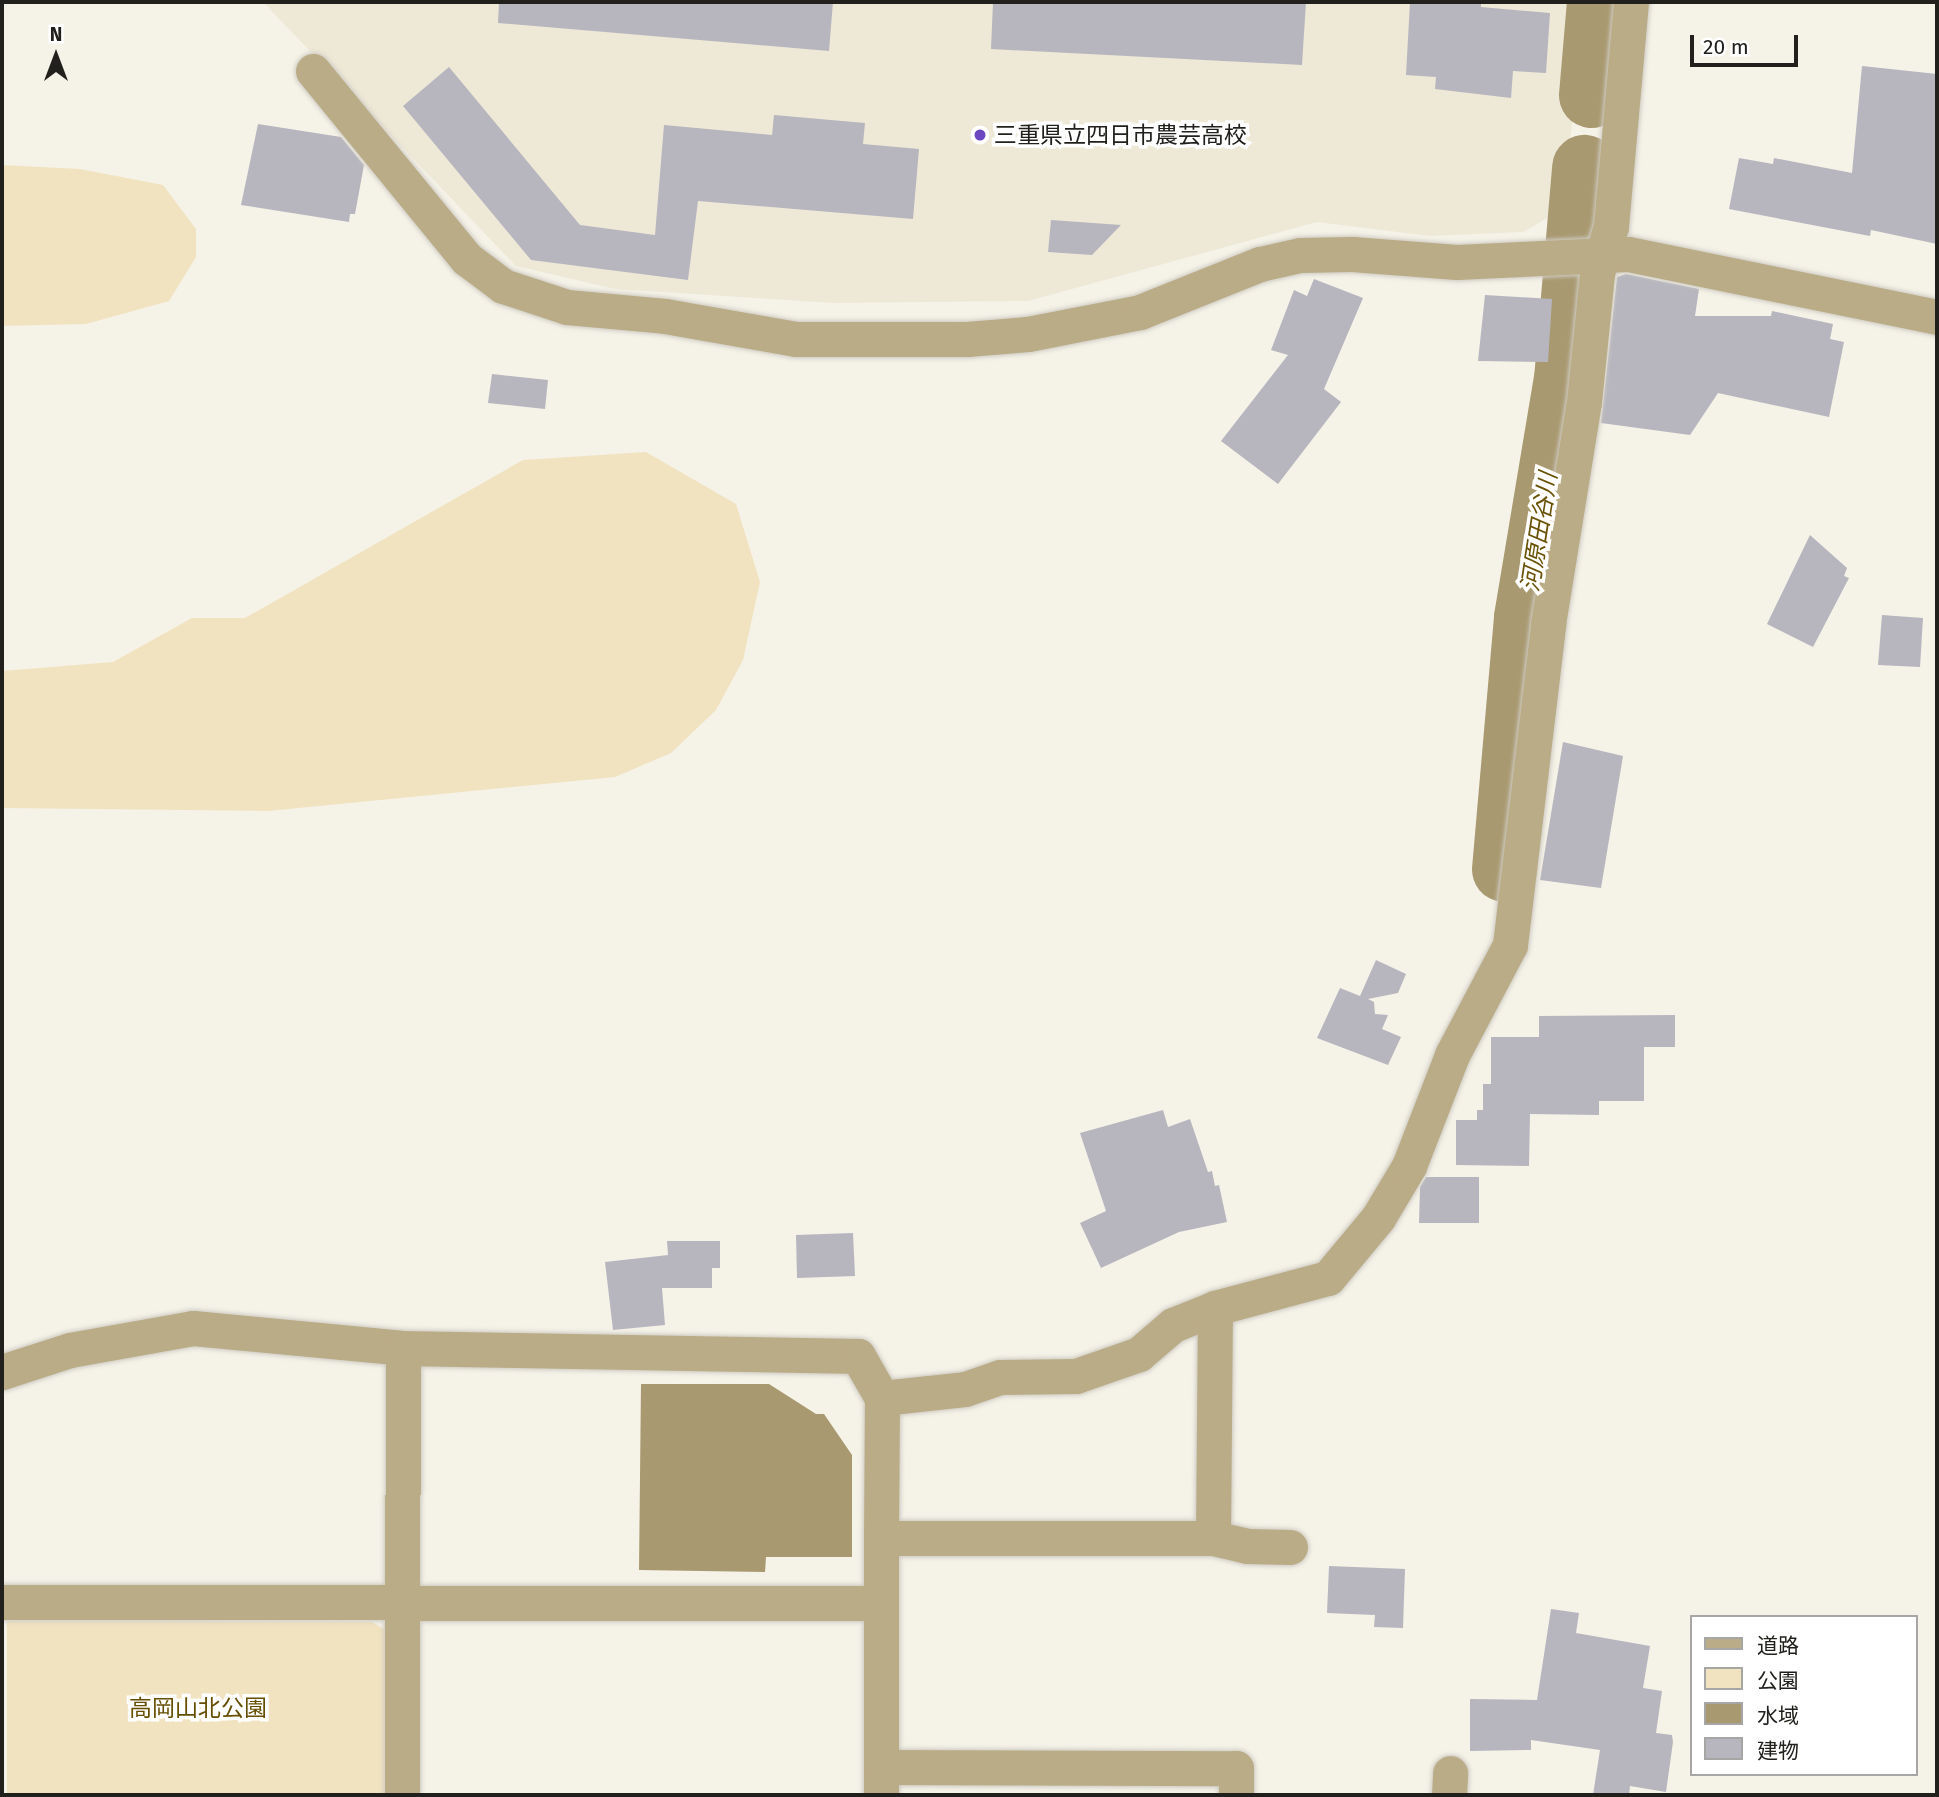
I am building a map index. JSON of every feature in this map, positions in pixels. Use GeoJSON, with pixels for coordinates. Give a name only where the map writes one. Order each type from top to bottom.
{"type":"FeatureCollection","features":[{"type":"Feature","properties":{"kind":"street"},"geometry":{"type":"LineString","coordinates":[[1585,255],[1611,226],[1631,2]]}},
{"type":"Feature","properties":{"kind":"street"},"geometry":{"type":"LineString","coordinates":[[313,71],[467,259],[503,286],[567,307],[665,316],[796,339],[967,339],[1028,334],[1140,312],[1260,264],[1300,255],[1352,254],[1457,262],[1628,254],[1937,317]]}},
{"type":"Feature","properties":{"kind":"street"},"geometry":{"type":"LineString","coordinates":[[882,1398],[964,1389],[1000,1377],[1076,1376],[1139,1354],[1172,1325],[1215,1308],[1328,1278],[1378,1218],[1409,1166],[1452,1055],[1510,945],[1548,624],[1584,402],[1597,274],[1585,255]]}},
{"type":"Feature","properties":{"kind":"street"},"geometry":{"type":"LineString","coordinates":[[1213,1538],[1215,1308]]}},
{"type":"Feature","properties":{"kind":"street"},"geometry":{"type":"LineString","coordinates":[[2,1372],[70,1350],[193,1328],[403,1348],[858,1356],[882,1398],[881,1781],[1236,1768],[1236,1795]]}},
{"type":"Feature","properties":{"kind":"street"},"geometry":{"type":"LineString","coordinates":[[402,1795],[403,1348]]}},
{"type":"Feature","properties":{"kind":"street"},"geometry":{"type":"LineString","coordinates":[[881,1538],[1213,1538],[1247,1546],[1290,1547]]}},
{"type":"Feature","properties":{"kind":"street"},"geometry":{"type":"LineString","coordinates":[[2,1602],[881,1603]]}},
{"type":"Feature","properties":{"kind":"shaded area","name":"三重県立四日市農芸高校"},"geometry":{"type":"Polygon","coordinates":[[[263,2],[1585,2],[1563,209],[1523,232],[1430,236],[1317,222],[1028,301],[833,303],[615,289],[516,266],[263,2]]]}},
{"type":"Feature","properties":{"kind":"green space"},"geometry":{"type":"Polygon","coordinates":[[[2,165],[80,169],[163,185],[196,229],[196,257],[169,301],[86,324],[2,326],[2,165]]]}},
{"type":"Feature","properties":{"kind":"green space"},"geometry":{"type":"Polygon","coordinates":[[[646,452],[736,504],[760,582],[743,660],[716,710],[671,753],[615,777],[268,811],[2,808],[2,671],[113,662],[192,618],[245,618],[523,460],[646,452]]]}},
{"type":"Feature","properties":{"kind":"green space","name":"高岡山北公園"},"geometry":{"type":"Polygon","coordinates":[[[7,1621],[372,1622],[389,1632],[387,1795],[7,1795],[7,1621]]]}},
{"type":"Feature","properties":{"kind":"water"},"geometry":{"type":"Polygon","coordinates":[[[641,1384],[769,1384],[816,1414],[824,1414],[852,1455],[852,1557],[766,1557],[765,1572],[639,1570],[641,1384]]]}},
{"type":"Feature","properties":{"kind":"building"},"geometry":{"type":"Polygon","coordinates":[[[499,2],[833,2],[829,51],[498,23],[499,2]]]}},
{"type":"Feature","properties":{"kind":"building"},"geometry":{"type":"Polygon","coordinates":[[[993,2],[1306,2],[1302,65],[991,49],[993,2]]]}},
{"type":"Feature","properties":{"kind":"building"},"geometry":{"type":"Polygon","coordinates":[[[1410,2],[1481,2],[1481,7],[1550,13],[1546,73],[1513,71],[1511,98],[1435,89],[1436,77],[1406,75],[1410,2]]]}},
{"type":"Feature","properties":{"kind":"building"},"geometry":{"type":"Polygon","coordinates":[[[1862,66],[1937,74],[1937,244],[1871,230],[1870,236],[1729,209],[1739,158],[1773,164],[1774,158],[1852,173],[1862,66]]]}},
{"type":"Feature","properties":{"kind":"building"},"geometry":{"type":"Polygon","coordinates":[[[449,67],[580,225],[655,235],[664,125],[772,135],[774,115],[865,123],[863,144],[919,149],[913,219],[698,201],[688,280],[531,260],[403,106],[449,67]]]}},
{"type":"Feature","properties":{"kind":"building"},"geometry":{"type":"Polygon","coordinates":[[[258,124],[341,137],[364,165],[355,214],[350,214],[349,222],[241,205],[258,124]]]}},
{"type":"Feature","properties":{"kind":"building"},"geometry":{"type":"Polygon","coordinates":[[[1051,220],[1121,225],[1092,255],[1048,252],[1051,220]]]}},
{"type":"Feature","properties":{"kind":"building"},"geometry":{"type":"Polygon","coordinates":[[[1626,274],[1699,289],[1695,316],[1771,316],[1772,311],[1833,324],[1830,339],[1844,342],[1829,417],[1718,393],[1690,435],[1601,423],[1617,277],[1626,274]]]}},
{"type":"Feature","properties":{"kind":"building"},"geometry":{"type":"Polygon","coordinates":[[[1314,279],[1363,298],[1324,389],[1341,402],[1278,484],[1221,441],[1288,355],[1271,350],[1294,290],[1307,296],[1314,279]]]}},
{"type":"Feature","properties":{"kind":"building"},"geometry":{"type":"Polygon","coordinates":[[[1485,295],[1552,299],[1548,362],[1478,361],[1485,295]]]}},
{"type":"Feature","properties":{"kind":"building"},"geometry":{"type":"Polygon","coordinates":[[[492,374],[548,380],[545,409],[488,403],[492,374]]]}},
{"type":"Feature","properties":{"kind":"building"},"geometry":{"type":"Polygon","coordinates":[[[1810,535],[1847,568],[1844,576],[1849,578],[1813,647],[1767,624],[1810,535]]]}},
{"type":"Feature","properties":{"kind":"building"},"geometry":{"type":"Polygon","coordinates":[[[1882,615],[1923,618],[1920,667],[1878,665],[1882,615]]]}},
{"type":"Feature","properties":{"kind":"building"},"geometry":{"type":"Polygon","coordinates":[[[1563,742],[1623,756],[1601,888],[1540,880],[1563,742]]]}},
{"type":"Feature","properties":{"kind":"building"},"geometry":{"type":"Polygon","coordinates":[[[1376,960],[1406,974],[1398,993],[1368,999],[1374,1002],[1375,1014],[1388,1015],[1382,1029],[1401,1037],[1388,1065],[1317,1038],[1340,988],[1360,996],[1376,960]]]}},
{"type":"Feature","properties":{"kind":"building"},"geometry":{"type":"Polygon","coordinates":[[[1675,1015],[1675,1047],[1644,1047],[1644,1101],[1599,1101],[1599,1115],[1530,1114],[1529,1166],[1456,1165],[1456,1120],[1477,1120],[1477,1110],[1483,1110],[1483,1084],[1491,1084],[1491,1037],[1539,1037],[1539,1016],[1675,1015]]]}},
{"type":"Feature","properties":{"kind":"building"},"geometry":{"type":"Polygon","coordinates":[[[1163,1110],[1168,1127],[1190,1119],[1208,1172],[1212,1171],[1215,1186],[1219,1185],[1227,1222],[1179,1232],[1101,1268],[1080,1223],[1106,1211],[1080,1133],[1163,1110]]]}},
{"type":"Feature","properties":{"kind":"building"},"geometry":{"type":"Polygon","coordinates":[[[1426,1177],[1479,1177],[1479,1223],[1419,1223],[1420,1187],[1426,1177]]]}},
{"type":"Feature","properties":{"kind":"building"},"geometry":{"type":"Polygon","coordinates":[[[853,1233],[855,1276],[797,1278],[796,1235],[853,1233]]]}},
{"type":"Feature","properties":{"kind":"building"},"geometry":{"type":"Polygon","coordinates":[[[667,1241],[720,1241],[720,1268],[712,1268],[712,1288],[662,1288],[665,1325],[613,1330],[605,1262],[668,1255],[667,1241]]]}},
{"type":"Feature","properties":{"kind":"building"},"geometry":{"type":"Polygon","coordinates":[[[1329,1566],[1405,1569],[1403,1628],[1374,1627],[1375,1615],[1327,1613],[1329,1566]]]}},
{"type":"Feature","properties":{"kind":"building"},"geometry":{"type":"Polygon","coordinates":[[[1551,1609],[1579,1613],[1576,1633],[1650,1646],[1643,1688],[1662,1691],[1656,1733],[1672,1735],[1673,1742],[1666,1792],[1630,1786],[1629,1795],[1593,1795],[1600,1750],[1531,1740],[1531,1750],[1470,1751],[1470,1699],[1537,1700],[1551,1609]]]}},
{"type":"Feature","properties":{"kind":"waterway","name":"河原田谷川"},"geometry":{"type":"LineString","coordinates":[[1591,95],[1599,2]]}},
{"type":"Feature","properties":{"kind":"waterway","name":"河原田谷川"},"geometry":{"type":"LineString","coordinates":[[1504,869],[1526,617],[1566,379],[1584,167]]}},
{"type":"Feature","properties":{"kind":"place","name":"三重県立四日市農芸高校"},"geometry":{"type":"Point","coordinates":[980,135]}}]}
